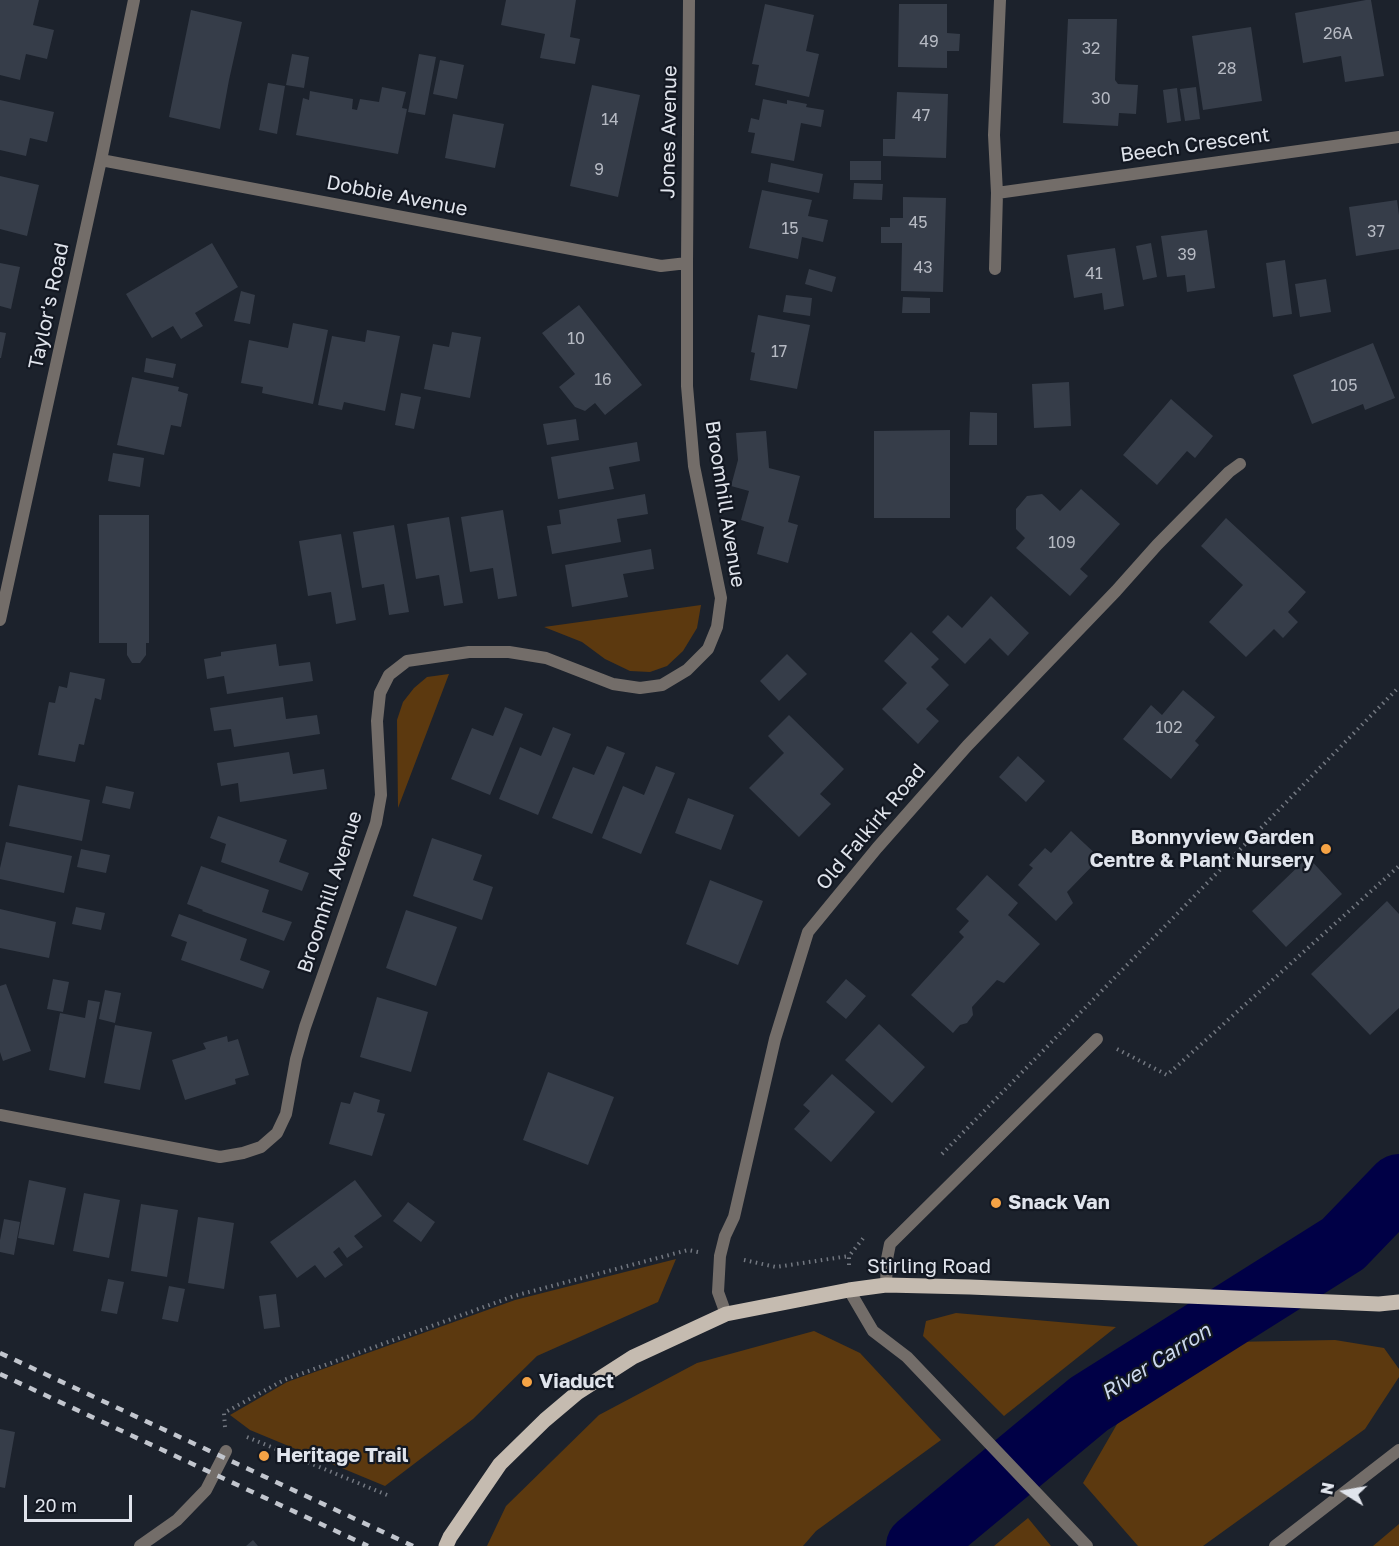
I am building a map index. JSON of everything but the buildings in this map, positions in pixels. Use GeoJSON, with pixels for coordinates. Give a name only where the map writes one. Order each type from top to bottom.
{"type":"FeatureCollection","features":[{"type":"Feature","properties":{"kind":"main road","name":"Stirling Road"},"geometry":{"type":"LineString","coordinates":[[446,1546],[500,1464],[545,1420],[577,1393],[633,1357],[726,1314],[885,1285],[1379,1304],[1399,1302]]}},
{"type":"Feature","properties":{"kind":"street","name":"Taylor's Road"},"geometry":{"type":"LineString","coordinates":[[0,620],[4,591],[101,160],[134,0]]}},
{"type":"Feature","properties":{"kind":"street","name":"Jones Avenue"},"geometry":{"type":"LineString","coordinates":[[687,263],[689,0]]}},
{"type":"Feature","properties":{"kind":"street"},"geometry":{"type":"LineString","coordinates":[[995,269],[997,193],[994,135],[1000,0]]}},
{"type":"Feature","properties":{"kind":"street","name":"Beech Crescent"},"geometry":{"type":"LineString","coordinates":[[997,193],[1399,136]]}},
{"type":"Feature","properties":{"kind":"street","name":"Dobbie Avenue"},"geometry":{"type":"LineString","coordinates":[[101,160],[661,266],[687,263]]}},
{"type":"Feature","properties":{"kind":"street","name":"Broomhill Avenue"},"geometry":{"type":"LineString","coordinates":[[0,1115],[220,1157],[261,1147],[277,1133],[285,1114],[305,1027],[376,823],[381,795],[376,722],[380,693],[389,675],[407,661],[469,652],[509,652],[546,658],[612,684],[640,688],[662,685],[687,670],[708,649],[717,627],[721,598],[694,466],[687,386],[687,263]]}},
{"type":"Feature","properties":{"kind":"street","name":"Old Falkirk Road"},"geometry":{"type":"LineString","coordinates":[[726,1314],[718,1292],[720,1256],[725,1236],[734,1217],[775,1039],[808,932],[877,848],[967,746],[1116,591],[1157,545],[1228,472],[1240,464]]}},
{"type":"Feature","properties":{"kind":"street"},"geometry":{"type":"LineString","coordinates":[[885,1285],[890,1244],[1097,1040]]}},
{"type":"Feature","properties":{"kind":"street"},"geometry":{"type":"LineString","coordinates":[[849,1290],[873,1330],[907,1358],[1087,1546]]}},
{"type":"Feature","properties":{"kind":"street"},"geometry":{"type":"LineString","coordinates":[[1275,1546],[1399,1450]]}},
{"type":"Feature","properties":{"kind":"street"},"geometry":{"type":"LineString","coordinates":[[140,1546],[177,1520],[206,1490],[226,1451]]}},
{"type":"Feature","properties":{"kind":"path"},"geometry":{"type":"LineString","coordinates":[[936,1160],[1399,687]]}},
{"type":"Feature","properties":{"kind":"path"},"geometry":{"type":"LineString","coordinates":[[1097,1040],[1167,1075],[1399,866]]}},
{"type":"Feature","properties":{"kind":"path"},"geometry":{"type":"LineString","coordinates":[[849,1290],[849,1256],[870,1229]]}},
{"type":"Feature","properties":{"kind":"path"},"geometry":{"type":"LineString","coordinates":[[226,1451],[224,1413],[284,1380],[514,1296],[688,1250],[776,1267],[849,1256]]}},
{"type":"Feature","properties":{"kind":"path"},"geometry":{"type":"LineString","coordinates":[[246,1436],[387,1495]]}},
{"type":"Feature","properties":{"kind":"shaded area"},"geometry":{"type":"Polygon","coordinates":[[[701,605],[697,628],[683,651],[667,666],[650,672],[630,671],[605,659],[582,642],[544,627],[701,605]]]}},
{"type":"Feature","properties":{"kind":"shaded area"},"geometry":{"type":"Polygon","coordinates":[[[449,674],[398,808],[397,720],[403,702],[427,677],[449,674]]]}},
{"type":"Feature","properties":{"kind":"shaded area"},"geometry":{"type":"Polygon","coordinates":[[[676,1259],[658,1302],[537,1356],[473,1419],[385,1486],[250,1430],[230,1415],[287,1382],[515,1300],[676,1259]]]}},
{"type":"Feature","properties":{"kind":"shaded area"},"geometry":{"type":"Polygon","coordinates":[[[956,1313],[1116,1327],[1004,1416],[923,1336],[926,1321],[956,1313]]]}},
{"type":"Feature","properties":{"kind":"shaded area"},"geometry":{"type":"Polygon","coordinates":[[[814,1331],[860,1353],[941,1440],[816,1531],[803,1546],[487,1546],[506,1506],[599,1415],[697,1363],[814,1331]]]}},
{"type":"Feature","properties":{"kind":"shaded area"},"geometry":{"type":"Polygon","coordinates":[[[1335,1340],[1384,1348],[1399,1369],[1399,1377],[1365,1429],[1203,1546],[1138,1546],[1083,1483],[1124,1412],[1230,1342],[1335,1340]]]}},
{"type":"Feature","properties":{"kind":"shaded area"},"geometry":{"type":"Polygon","coordinates":[[[1028,1518],[1051,1546],[994,1546],[1028,1518]]]}},
{"type":"Feature","properties":{"kind":"shaded area"},"geometry":{"type":"Polygon","coordinates":[[[1399,1524],[1399,1546],[1373,1546],[1399,1524]]]}},
{"type":"Feature","properties":{"kind":"waterway","name":"River Carron"},"geometry":{"type":"LineString","coordinates":[[918,1546],[1089,1404],[1343,1244],[1399,1186]]}},
{"type":"Feature","properties":{"kind":"railway"},"geometry":{"type":"LineString","coordinates":[[0,1353],[413,1546]]}},
{"type":"Feature","properties":{"kind":"railway"},"geometry":{"type":"LineString","coordinates":[[0,1374],[368,1546]]}},
{"type":"Feature","properties":{"kind":"place","name":"Bonnyview Garden Centre & Plant Nursery"},"geometry":{"type":"Point","coordinates":[1326,849]}},
{"type":"Feature","properties":{"kind":"place","name":"Snack Van"},"geometry":{"type":"Point","coordinates":[996,1203]}},
{"type":"Feature","properties":{"kind":"place","name":"Viaduct"},"geometry":{"type":"Point","coordinates":[527,1382]}},
{"type":"Feature","properties":{"kind":"place","name":"Heritage Trail"},"geometry":{"type":"Point","coordinates":[264,1456]}}]}
